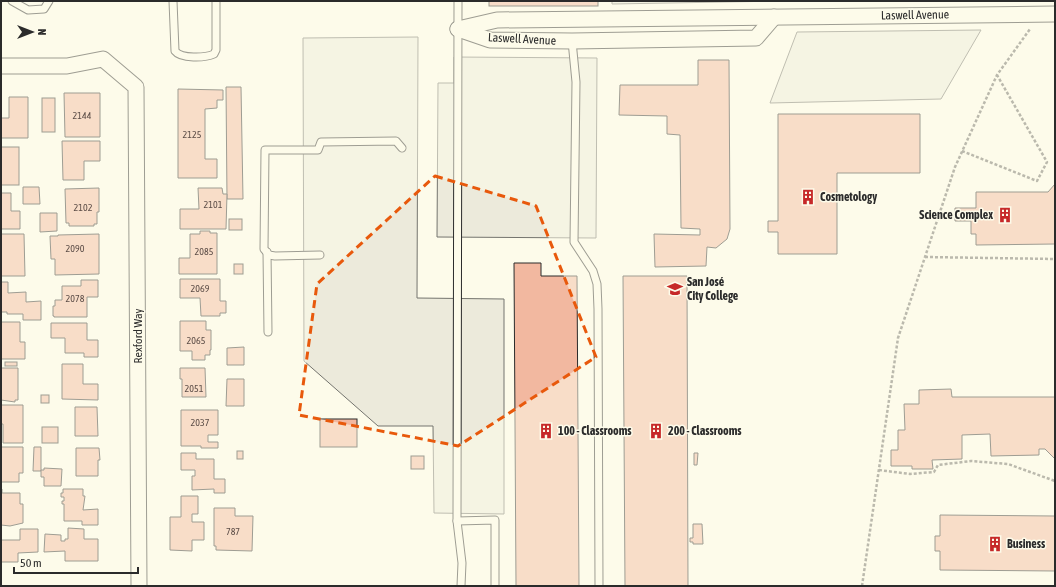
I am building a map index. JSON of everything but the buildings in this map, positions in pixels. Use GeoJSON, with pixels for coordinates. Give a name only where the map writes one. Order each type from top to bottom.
{"type":"FeatureCollection","features":[{"type":"Feature","properties":{"kind":"street","name":"Laswell Avenue"},"geometry":{"type":"LineString","coordinates":[[458,29],[497,20],[1048,14]]}},
{"type":"Feature","properties":{"kind":"street","name":"Laswell Avenue"},"geometry":{"type":"LineString","coordinates":[[458,29],[490,40],[572,41],[756,38],[774,17]]}},
{"type":"Feature","properties":{"kind":"street","name":"Rexford Way"},"geometry":{"type":"LineString","coordinates":[[1,66],[67,66],[103,59],[136,87],[139,586]]}},
{"type":"Feature","properties":{"kind":"lane"},"geometry":{"type":"LineString","coordinates":[[12,1],[28,10],[44,9],[49,1]]}},
{"type":"Feature","properties":{"kind":"lane"},"geometry":{"type":"LineString","coordinates":[[174,1],[175,51],[177,54],[184,57],[210,56],[214,54],[216,50],[216,1]]}},
{"type":"Feature","properties":{"kind":"lane"},"geometry":{"type":"LineString","coordinates":[[458,1],[458,521],[462,563],[461,586]]}},
{"type":"Feature","properties":{"kind":"lane"},"geometry":{"type":"LineString","coordinates":[[572,41],[576,82],[574,242],[593,271],[597,284],[599,586]]}},
{"type":"Feature","properties":{"kind":"lane"},"geometry":{"type":"LineString","coordinates":[[320,255],[275,256],[269,255],[264,249],[265,150],[318,150],[321,142],[396,141],[402,148]]}},
{"type":"Feature","properties":{"kind":"lane"},"geometry":{"type":"LineString","coordinates":[[267,252],[268,332]]}},
{"type":"Feature","properties":{"kind":"lane"},"geometry":{"type":"LineString","coordinates":[[458,521],[495,520],[495,586]]}},
{"type":"Feature","properties":{"kind":"path"},"geometry":{"type":"LineString","coordinates":[[862,586],[898,338],[955,167],[997,75],[1048,14]]}},
{"type":"Feature","properties":{"kind":"path"},"geometry":{"type":"LineString","coordinates":[[962,151],[1037,181],[1047,162],[997,75]]}},
{"type":"Feature","properties":{"kind":"path"},"geometry":{"type":"LineString","coordinates":[[925,257],[1055,259]]}},
{"type":"Feature","properties":{"kind":"path"},"geometry":{"type":"LineString","coordinates":[[878,470],[910,474],[934,472],[938,465],[971,461],[1008,464],[1055,481]]}},
{"type":"Feature","properties":{"kind":"highlighted area"},"geometry":{"type":"Polygon","coordinates":[[[435,176],[536,206],[596,357],[458,446],[299,415],[317,284],[435,176]]]}},
{"type":"Feature","properties":{"kind":"shaded area"},"geometry":{"type":"Polygon","coordinates":[[[612,1],[782,1],[612,4],[612,1]]]}},
{"type":"Feature","properties":{"kind":"shaded area"},"geometry":{"type":"Polygon","coordinates":[[[981,30],[941,99],[770,103],[797,32],[981,30]]]}},
{"type":"Feature","properties":{"kind":"shaded area"},"geometry":{"type":"Polygon","coordinates":[[[418,37],[417,298],[504,299],[504,514],[434,513],[433,426],[378,426],[304,361],[303,38],[418,37]]]}},
{"type":"Feature","properties":{"kind":"shaded area"},"geometry":{"type":"Polygon","coordinates":[[[454,57],[597,58],[596,238],[437,237],[438,83],[454,83],[454,57]]]}},
{"type":"Feature","properties":{"kind":"place","name":"Cosmetology"},"geometry":{"type":"Point","coordinates":[808,197]}},
{"type":"Feature","properties":{"kind":"place","name":"Science Complex"},"geometry":{"type":"Point","coordinates":[1005,215]}},
{"type":"Feature","properties":{"kind":"place","name":"San José City College"},"geometry":{"type":"Point","coordinates":[675,289]}},
{"type":"Feature","properties":{"kind":"place","name":"100 - Classrooms"},"geometry":{"type":"Point","coordinates":[546,431]}},
{"type":"Feature","properties":{"kind":"place","name":"200 - Classrooms"},"geometry":{"type":"Point","coordinates":[656,431]}},
{"type":"Feature","properties":{"kind":"place","name":"Business"},"geometry":{"type":"Point","coordinates":[995,544]}}]}
